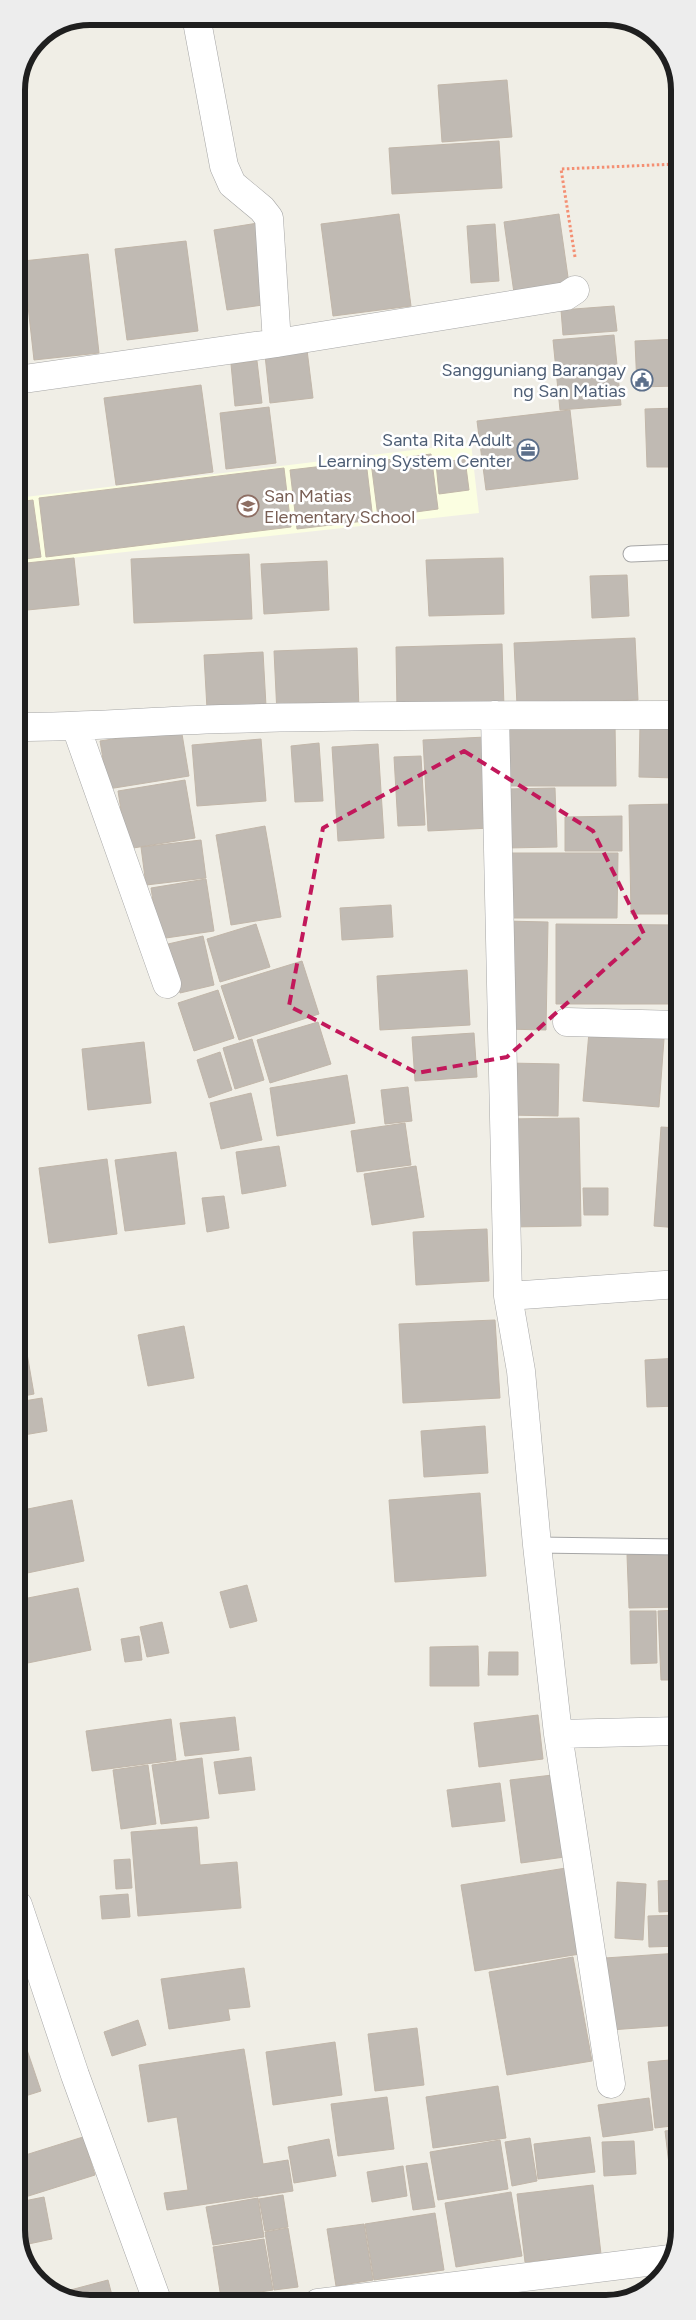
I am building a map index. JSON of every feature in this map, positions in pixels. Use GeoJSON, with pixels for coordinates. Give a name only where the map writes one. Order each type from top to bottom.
{"type":"FeatureCollection","features":[{"type":"Feature","properties":{"kind":"street"},"geometry":{"type":"LineString","coordinates":[[198,25],[224,166],[232,184],[262,209],[269,218],[277,343]]}},
{"type":"Feature","properties":{"kind":"street"},"geometry":{"type":"LineString","coordinates":[[25,379],[277,343],[566,296],[575,290]]}},
{"type":"Feature","properties":{"kind":"street"},"geometry":{"type":"LineString","coordinates":[[25,727],[76,727],[219,719],[495,715],[671,715]]}},
{"type":"Feature","properties":{"kind":"street"},"geometry":{"type":"LineString","coordinates":[[495,715],[508,1296],[521,1371],[537,1545],[558,1734],[611,2084]]}},
{"type":"Feature","properties":{"kind":"street"},"geometry":{"type":"LineString","coordinates":[[76,727],[167,984]]}},
{"type":"Feature","properties":{"kind":"street"},"geometry":{"type":"LineString","coordinates":[[567,1022],[671,1025]]}},
{"type":"Feature","properties":{"kind":"street"},"geometry":{"type":"LineString","coordinates":[[508,1296],[671,1285]]}},
{"type":"Feature","properties":{"kind":"street"},"geometry":{"type":"LineString","coordinates":[[558,1734],[671,1730]]}},
{"type":"Feature","properties":{"kind":"street"},"geometry":{"type":"LineString","coordinates":[[25,1926],[155,2295]]}},
{"type":"Feature","properties":{"kind":"street"},"geometry":{"type":"LineString","coordinates":[[382,2295],[664,2260]]}},
{"type":"Feature","properties":{"kind":"lane"},"geometry":{"type":"LineString","coordinates":[[630,554],[671,552]]}},
{"type":"Feature","properties":{"kind":"lane"},"geometry":{"type":"LineString","coordinates":[[537,1545],[671,1547]]}},
{"type":"Feature","properties":{"kind":"path"},"geometry":{"type":"LineString","coordinates":[[575,290],[578,277],[561,169],[671,164]]}},
{"type":"Feature","properties":{"kind":"highlighted area"},"geometry":{"type":"Polygon","coordinates":[[[464,751],[593,831],[644,934],[507,1057],[417,1073],[289,1006],[323,828],[464,751]]]}},
{"type":"Feature","properties":{"kind":"shaded area","name":"San Matias Elementary School"},"geometry":{"type":"Polygon","coordinates":[[[471,443],[479,513],[25,563],[25,497],[471,443]]]}},
{"type":"Feature","properties":{"kind":"building"},"geometry":{"type":"Polygon","coordinates":[[[507,80],[512,137],[442,142],[438,85],[507,80]]]}},
{"type":"Feature","properties":{"kind":"building"},"geometry":{"type":"Polygon","coordinates":[[[499,141],[502,188],[392,194],[389,148],[499,141]]]}},
{"type":"Feature","properties":{"kind":"building"},"geometry":{"type":"Polygon","coordinates":[[[399,214],[411,306],[333,316],[321,224],[399,214]]]}},
{"type":"Feature","properties":{"kind":"building"},"geometry":{"type":"Polygon","coordinates":[[[559,214],[569,284],[514,293],[504,222],[559,214]]]}},
{"type":"Feature","properties":{"kind":"building"},"geometry":{"type":"Polygon","coordinates":[[[258,223],[270,304],[227,310],[214,230],[258,223]]]}},
{"type":"Feature","properties":{"kind":"building"},"geometry":{"type":"Polygon","coordinates":[[[495,224],[499,281],[471,283],[467,226],[495,224]]]}},
{"type":"Feature","properties":{"kind":"building"},"geometry":{"type":"Polygon","coordinates":[[[186,241],[198,331],[127,340],[115,249],[186,241]]]}},
{"type":"Feature","properties":{"kind":"building"},"geometry":{"type":"Polygon","coordinates":[[[88,254],[99,353],[34,360],[25,279],[25,261],[88,254]]]}},
{"type":"Feature","properties":{"kind":"building"},"geometry":{"type":"Polygon","coordinates":[[[614,306],[617,331],[563,335],[561,310],[614,306]]]}},
{"type":"Feature","properties":{"kind":"building"},"geometry":{"type":"Polygon","coordinates":[[[614,335],[621,405],[560,410],[553,340],[614,335]]]}},
{"type":"Feature","properties":{"kind":"building"},"geometry":{"type":"Polygon","coordinates":[[[671,339],[671,386],[637,387],[635,341],[671,339]]]}},
{"type":"Feature","properties":{"kind":"building"},"geometry":{"type":"Polygon","coordinates":[[[307,350],[313,398],[270,403],[265,355],[307,350]]]}},
{"type":"Feature","properties":{"kind":"building"},"geometry":{"type":"Polygon","coordinates":[[[257,361],[262,403],[235,406],[231,364],[257,361]]]}},
{"type":"Feature","properties":{"kind":"building"},"geometry":{"type":"Polygon","coordinates":[[[201,385],[213,472],[116,485],[104,398],[201,385]]]}},
{"type":"Feature","properties":{"kind":"building"},"geometry":{"type":"Polygon","coordinates":[[[269,407],[276,463],[226,469],[220,413],[269,407]]]}},
{"type":"Feature","properties":{"kind":"building"},"geometry":{"type":"Polygon","coordinates":[[[671,408],[671,467],[647,467],[645,409],[671,408]]]}},
{"type":"Feature","properties":{"kind":"building","name":"Santa Rita Adult Learning System Center"},"geometry":{"type":"Polygon","coordinates":[[[570,410],[578,479],[486,490],[477,421],[570,410]]]}},
{"type":"Feature","properties":{"kind":"building"},"geometry":{"type":"Polygon","coordinates":[[[431,454],[438,509],[378,517],[371,462],[431,454]]]}},
{"type":"Feature","properties":{"kind":"building"},"geometry":{"type":"Polygon","coordinates":[[[465,459],[469,490],[439,494],[436,463],[465,459]]]}},
{"type":"Feature","properties":{"kind":"building"},"geometry":{"type":"Polygon","coordinates":[[[366,461],[373,520],[297,529],[290,470],[366,461]]]}},
{"type":"Feature","properties":{"kind":"building"},"geometry":{"type":"Polygon","coordinates":[[[284,468],[291,527],[46,557],[39,498],[284,468]]]}},
{"type":"Feature","properties":{"kind":"building"},"geometry":{"type":"Polygon","coordinates":[[[33,500],[41,557],[25,559],[25,501],[33,500]]]}},
{"type":"Feature","properties":{"kind":"building"},"geometry":{"type":"Polygon","coordinates":[[[249,554],[252,619],[134,623],[131,559],[249,554]]]}},
{"type":"Feature","properties":{"kind":"building"},"geometry":{"type":"Polygon","coordinates":[[[74,558],[79,605],[25,610],[25,563],[74,558]]]}},
{"type":"Feature","properties":{"kind":"building"},"geometry":{"type":"Polygon","coordinates":[[[503,558],[504,614],[429,616],[426,560],[503,558]]]}},
{"type":"Feature","properties":{"kind":"building"},"geometry":{"type":"Polygon","coordinates":[[[327,561],[329,610],[264,614],[261,564],[327,561]]]}},
{"type":"Feature","properties":{"kind":"building"},"geometry":{"type":"Polygon","coordinates":[[[627,575],[629,616],[592,618],[590,576],[627,575]]]}},
{"type":"Feature","properties":{"kind":"building"},"geometry":{"type":"Polygon","coordinates":[[[635,638],[638,700],[517,705],[514,643],[635,638]]]}},
{"type":"Feature","properties":{"kind":"building"},"geometry":{"type":"Polygon","coordinates":[[[502,644],[504,707],[397,710],[396,647],[502,644]]]}},
{"type":"Feature","properties":{"kind":"building"},"geometry":{"type":"Polygon","coordinates":[[[357,648],[359,711],[277,714],[274,651],[357,648]]]}},
{"type":"Feature","properties":{"kind":"building"},"geometry":{"type":"Polygon","coordinates":[[[263,652],[266,706],[207,709],[204,655],[263,652]]]}},
{"type":"Feature","properties":{"kind":"building"},"geometry":{"type":"Polygon","coordinates":[[[504,724],[615,724],[616,786],[504,786],[504,724]]]}},
{"type":"Feature","properties":{"kind":"building"},"geometry":{"type":"Polygon","coordinates":[[[640,724],[671,725],[671,778],[639,777],[640,724]]]}},
{"type":"Feature","properties":{"kind":"building"},"geometry":{"type":"Polygon","coordinates":[[[181,728],[189,776],[108,789],[100,741],[181,728]]]}},
{"type":"Feature","properties":{"kind":"building"},"geometry":{"type":"Polygon","coordinates":[[[486,737],[491,828],[428,831],[423,740],[486,737]]]}},
{"type":"Feature","properties":{"kind":"building"},"geometry":{"type":"Polygon","coordinates":[[[261,739],[266,801],[197,806],[192,745],[261,739]]]}},
{"type":"Feature","properties":{"kind":"building"},"geometry":{"type":"Polygon","coordinates":[[[319,743],[323,801],[295,802],[291,746],[319,743]]]}},
{"type":"Feature","properties":{"kind":"building"},"geometry":{"type":"Polygon","coordinates":[[[378,744],[384,838],[338,841],[332,747],[378,744]]]}},
{"type":"Feature","properties":{"kind":"building"},"geometry":{"type":"Polygon","coordinates":[[[421,756],[425,825],[398,826],[394,757],[421,756]]]}},
{"type":"Feature","properties":{"kind":"building"},"geometry":{"type":"Polygon","coordinates":[[[185,780],[195,838],[127,849],[118,791],[185,780]]]}},
{"type":"Feature","properties":{"kind":"building"},"geometry":{"type":"Polygon","coordinates":[[[555,788],[557,847],[507,848],[505,789],[555,788]]]}},
{"type":"Feature","properties":{"kind":"building"},"geometry":{"type":"Polygon","coordinates":[[[671,804],[671,914],[631,914],[629,805],[671,804]]]}},
{"type":"Feature","properties":{"kind":"building"},"geometry":{"type":"Polygon","coordinates":[[[622,816],[622,851],[565,851],[565,817],[622,816]]]}},
{"type":"Feature","properties":{"kind":"building"},"geometry":{"type":"Polygon","coordinates":[[[265,826],[281,917],[231,925],[216,835],[265,826]]]}},
{"type":"Feature","properties":{"kind":"building"},"geometry":{"type":"Polygon","coordinates":[[[201,840],[206,878],[146,885],[141,847],[201,840]]]}},
{"type":"Feature","properties":{"kind":"building"},"geometry":{"type":"Polygon","coordinates":[[[507,853],[618,853],[617,918],[507,918],[507,853]]]}},
{"type":"Feature","properties":{"kind":"building"},"geometry":{"type":"Polygon","coordinates":[[[206,879],[214,931],[159,939],[151,888],[206,879]]]}},
{"type":"Feature","properties":{"kind":"building"},"geometry":{"type":"Polygon","coordinates":[[[391,905],[393,937],[342,940],[340,908],[391,905]]]}},
{"type":"Feature","properties":{"kind":"building"},"geometry":{"type":"Polygon","coordinates":[[[505,921],[548,922],[546,1030],[503,1029],[505,921]]]}},
{"type":"Feature","properties":{"kind":"building"},"geometry":{"type":"Polygon","coordinates":[[[256,924],[270,967],[220,982],[207,939],[256,924]]]}},
{"type":"Feature","properties":{"kind":"building"},"geometry":{"type":"Polygon","coordinates":[[[556,924],[671,925],[671,1004],[556,1004],[556,924]]]}},
{"type":"Feature","properties":{"kind":"building"},"geometry":{"type":"Polygon","coordinates":[[[203,936],[214,985],[180,993],[168,944],[203,936]]]}},
{"type":"Feature","properties":{"kind":"building"},"geometry":{"type":"Polygon","coordinates":[[[302,961],[319,1014],[239,1040],[221,986],[302,961]]]}},
{"type":"Feature","properties":{"kind":"building"},"geometry":{"type":"Polygon","coordinates":[[[467,970],[470,1025],[380,1030],[377,976],[467,970]]]}},
{"type":"Feature","properties":{"kind":"building"},"geometry":{"type":"Polygon","coordinates":[[[218,990],[234,1038],[194,1051],[178,1003],[218,990]]]}},
{"type":"Feature","properties":{"kind":"building"},"geometry":{"type":"Polygon","coordinates":[[[318,1022],[331,1064],[270,1083],[257,1040],[318,1022]]]}},
{"type":"Feature","properties":{"kind":"building"},"geometry":{"type":"Polygon","coordinates":[[[589,1032],[664,1039],[659,1107],[583,1101],[589,1032]]]}},
{"type":"Feature","properties":{"kind":"building"},"geometry":{"type":"Polygon","coordinates":[[[474,1033],[477,1077],[415,1081],[412,1037],[474,1033]]]}},
{"type":"Feature","properties":{"kind":"building"},"geometry":{"type":"Polygon","coordinates":[[[252,1039],[264,1080],[235,1089],[223,1048],[252,1039]]]}},
{"type":"Feature","properties":{"kind":"building"},"geometry":{"type":"Polygon","coordinates":[[[144,1042],[151,1103],[88,1110],[82,1049],[144,1042]]]}},
{"type":"Feature","properties":{"kind":"building"},"geometry":{"type":"Polygon","coordinates":[[[220,1052],[232,1090],[209,1098],[197,1060],[220,1052]]]}},
{"type":"Feature","properties":{"kind":"building"},"geometry":{"type":"Polygon","coordinates":[[[508,1063],[559,1064],[558,1116],[507,1115],[508,1063]]]}},
{"type":"Feature","properties":{"kind":"building"},"geometry":{"type":"Polygon","coordinates":[[[347,1075],[355,1123],[277,1136],[270,1088],[347,1075]]]}},
{"type":"Feature","properties":{"kind":"building"},"geometry":{"type":"Polygon","coordinates":[[[408,1087],[412,1121],[385,1124],[381,1090],[408,1087]]]}},
{"type":"Feature","properties":{"kind":"building"},"geometry":{"type":"Polygon","coordinates":[[[251,1093],[262,1140],[221,1149],[210,1103],[251,1093]]]}},
{"type":"Feature","properties":{"kind":"building"},"geometry":{"type":"Polygon","coordinates":[[[579,1118],[581,1226],[507,1227],[505,1119],[579,1118]]]}},
{"type":"Feature","properties":{"kind":"building"},"geometry":{"type":"Polygon","coordinates":[[[405,1123],[411,1165],[357,1172],[351,1131],[405,1123]]]}},
{"type":"Feature","properties":{"kind":"building"},"geometry":{"type":"Polygon","coordinates":[[[661,1127],[671,1128],[671,1227],[654,1226],[661,1127]]]}},
{"type":"Feature","properties":{"kind":"building"},"geometry":{"type":"Polygon","coordinates":[[[279,1146],[286,1186],[242,1194],[236,1152],[279,1146]]]}},
{"type":"Feature","properties":{"kind":"building"},"geometry":{"type":"Polygon","coordinates":[[[176,1152],[185,1224],[125,1231],[115,1160],[176,1152]]]}},
{"type":"Feature","properties":{"kind":"building"},"geometry":{"type":"Polygon","coordinates":[[[107,1159],[117,1234],[49,1243],[39,1168],[107,1159]]]}},
{"type":"Feature","properties":{"kind":"building"},"geometry":{"type":"Polygon","coordinates":[[[416,1166],[424,1217],[372,1225],[364,1174],[416,1166]]]}},
{"type":"Feature","properties":{"kind":"building"},"geometry":{"type":"Polygon","coordinates":[[[583,1188],[608,1188],[608,1215],[584,1215],[583,1188]]]}},
{"type":"Feature","properties":{"kind":"building"},"geometry":{"type":"Polygon","coordinates":[[[224,1196],[229,1228],[207,1232],[202,1198],[224,1196]]]}},
{"type":"Feature","properties":{"kind":"building"},"geometry":{"type":"Polygon","coordinates":[[[487,1229],[489,1281],[416,1285],[413,1232],[487,1229]]]}},
{"type":"Feature","properties":{"kind":"building"},"geometry":{"type":"Polygon","coordinates":[[[495,1320],[500,1398],[403,1403],[399,1324],[495,1320]]]}},
{"type":"Feature","properties":{"kind":"building"},"geometry":{"type":"Polygon","coordinates":[[[184,1326],[194,1378],[148,1386],[138,1335],[184,1326]]]}},
{"type":"Feature","properties":{"kind":"building"},"geometry":{"type":"Polygon","coordinates":[[[25,1342],[34,1394],[25,1396],[25,1342]]]}},
{"type":"Feature","properties":{"kind":"building"},"geometry":{"type":"Polygon","coordinates":[[[671,1358],[671,1406],[647,1407],[645,1360],[671,1358]]]}},
{"type":"Feature","properties":{"kind":"building"},"geometry":{"type":"Polygon","coordinates":[[[42,1398],[47,1431],[25,1435],[25,1401],[42,1398]]]}},
{"type":"Feature","properties":{"kind":"building"},"geometry":{"type":"Polygon","coordinates":[[[485,1426],[488,1473],[424,1477],[421,1431],[485,1426]]]}},
{"type":"Feature","properties":{"kind":"building"},"geometry":{"type":"Polygon","coordinates":[[[480,1493],[486,1576],[395,1582],[389,1500],[480,1493]]]}},
{"type":"Feature","properties":{"kind":"building"},"geometry":{"type":"Polygon","coordinates":[[[72,1500],[84,1561],[25,1574],[25,1510],[72,1500]]]}},
{"type":"Feature","properties":{"kind":"building"},"geometry":{"type":"Polygon","coordinates":[[[671,1554],[671,1607],[629,1608],[627,1555],[671,1554]]]}},
{"type":"Feature","properties":{"kind":"building"},"geometry":{"type":"Polygon","coordinates":[[[247,1585],[257,1621],[230,1628],[220,1592],[247,1585]]]}},
{"type":"Feature","properties":{"kind":"building"},"geometry":{"type":"Polygon","coordinates":[[[78,1588],[91,1650],[25,1664],[25,1599],[78,1588]]]}},
{"type":"Feature","properties":{"kind":"building"},"geometry":{"type":"Polygon","coordinates":[[[671,1610],[671,1680],[661,1680],[658,1611],[671,1610]]]}},
{"type":"Feature","properties":{"kind":"building"},"geometry":{"type":"Polygon","coordinates":[[[630,1611],[656,1611],[657,1663],[631,1664],[630,1611]]]}},
{"type":"Feature","properties":{"kind":"building"},"geometry":{"type":"Polygon","coordinates":[[[162,1622],[169,1653],[147,1657],[140,1627],[162,1622]]]}},
{"type":"Feature","properties":{"kind":"building"},"geometry":{"type":"Polygon","coordinates":[[[139,1636],[142,1660],[125,1662],[121,1639],[139,1636]]]}},
{"type":"Feature","properties":{"kind":"building"},"geometry":{"type":"Polygon","coordinates":[[[478,1646],[479,1686],[430,1686],[430,1647],[478,1646]]]}},
{"type":"Feature","properties":{"kind":"building"},"geometry":{"type":"Polygon","coordinates":[[[489,1652],[518,1652],[518,1675],[488,1675],[489,1652]]]}},
{"type":"Feature","properties":{"kind":"building"},"geometry":{"type":"Polygon","coordinates":[[[538,1715],[543,1759],[479,1767],[474,1723],[538,1715]]]}},
{"type":"Feature","properties":{"kind":"building"},"geometry":{"type":"Polygon","coordinates":[[[235,1717],[239,1750],[185,1756],[180,1723],[235,1717]]]}},
{"type":"Feature","properties":{"kind":"building"},"geometry":{"type":"Polygon","coordinates":[[[171,1719],[176,1760],[92,1771],[86,1731],[171,1719]]]}},
{"type":"Feature","properties":{"kind":"building"},"geometry":{"type":"Polygon","coordinates":[[[251,1757],[255,1790],[219,1794],[214,1762],[251,1757]]]}},
{"type":"Feature","properties":{"kind":"building"},"geometry":{"type":"Polygon","coordinates":[[[202,1758],[209,1818],[161,1824],[152,1765],[202,1758]]]}},
{"type":"Feature","properties":{"kind":"building"},"geometry":{"type":"Polygon","coordinates":[[[148,1765],[156,1824],[121,1829],[113,1770],[148,1765]]]}},
{"type":"Feature","properties":{"kind":"building"},"geometry":{"type":"Polygon","coordinates":[[[561,1774],[572,1856],[521,1863],[510,1780],[561,1774]]]}},
{"type":"Feature","properties":{"kind":"building"},"geometry":{"type":"Polygon","coordinates":[[[500,1783],[505,1821],[452,1827],[447,1790],[500,1783]]]}},
{"type":"Feature","properties":{"kind":"building"},"geometry":{"type":"Polygon","coordinates":[[[197,1827],[200,1865],[237,1862],[241,1908],[138,1916],[131,1832],[197,1827]]]}},
{"type":"Feature","properties":{"kind":"building"},"geometry":{"type":"Polygon","coordinates":[[[130,1859],[132,1888],[116,1889],[114,1860],[130,1859]]]}},
{"type":"Feature","properties":{"kind":"building"},"geometry":{"type":"Polygon","coordinates":[[[566,1868],[580,1954],[475,1971],[461,1885],[566,1868]]]}},
{"type":"Feature","properties":{"kind":"building"},"geometry":{"type":"Polygon","coordinates":[[[671,1880],[671,1911],[659,1912],[658,1881],[671,1880]]]}},
{"type":"Feature","properties":{"kind":"building"},"geometry":{"type":"Polygon","coordinates":[[[617,1882],[646,1884],[643,1940],[615,1938],[617,1882]]]}},
{"type":"Feature","properties":{"kind":"building"},"geometry":{"type":"Polygon","coordinates":[[[128,1894],[130,1917],[102,1919],[100,1896],[128,1894]]]}},
{"type":"Feature","properties":{"kind":"building"},"geometry":{"type":"Polygon","coordinates":[[[671,1915],[671,1946],[649,1947],[648,1916],[671,1915]]]}},
{"type":"Feature","properties":{"kind":"building"},"geometry":{"type":"Polygon","coordinates":[[[671,1954],[671,2026],[610,2030],[605,1958],[671,1954]]]}},
{"type":"Feature","properties":{"kind":"building"},"geometry":{"type":"Polygon","coordinates":[[[573,1957],[592,2061],[507,2075],[489,1972],[573,1957]]]}},
{"type":"Feature","properties":{"kind":"building"},"geometry":{"type":"Polygon","coordinates":[[[244,1968],[250,2007],[228,2009],[230,2020],[169,2029],[161,1979],[244,1968]]]}},
{"type":"Feature","properties":{"kind":"building"},"geometry":{"type":"Polygon","coordinates":[[[138,2020],[146,2045],[112,2056],[104,2032],[138,2020]]]}},
{"type":"Feature","properties":{"kind":"building"},"geometry":{"type":"Polygon","coordinates":[[[417,2028],[424,2085],[375,2091],[368,2034],[417,2028]]]}},
{"type":"Feature","properties":{"kind":"building"},"geometry":{"type":"Polygon","coordinates":[[[335,2042],[342,2095],[273,2105],[266,2052],[335,2042]]]}},
{"type":"Feature","properties":{"kind":"building"},"geometry":{"type":"Polygon","coordinates":[[[25,2044],[41,2091],[25,2096],[25,2044]]]}},
{"type":"Feature","properties":{"kind":"building"},"geometry":{"type":"Polygon","coordinates":[[[244,2049],[263,2164],[288,2160],[293,2191],[167,2210],[164,2193],[188,2190],[177,2117],[148,2122],[139,2065],[244,2049]]]}},
{"type":"Feature","properties":{"kind":"building"},"geometry":{"type":"Polygon","coordinates":[[[671,2060],[671,2126],[655,2128],[648,2062],[671,2060]]]}},
{"type":"Feature","properties":{"kind":"building"},"geometry":{"type":"Polygon","coordinates":[[[498,2086],[506,2138],[433,2148],[426,2097],[498,2086]]]}},
{"type":"Feature","properties":{"kind":"building"},"geometry":{"type":"Polygon","coordinates":[[[387,2097],[394,2149],[338,2156],[331,2104],[387,2097]]]}},
{"type":"Feature","properties":{"kind":"building"},"geometry":{"type":"Polygon","coordinates":[[[649,2098],[653,2130],[603,2137],[598,2105],[649,2098]]]}},
{"type":"Feature","properties":{"kind":"building"},"geometry":{"type":"Polygon","coordinates":[[[671,2130],[671,2181],[665,2131],[671,2130]]]}},
{"type":"Feature","properties":{"kind":"building"},"geometry":{"type":"Polygon","coordinates":[[[83,2137],[95,2175],[25,2197],[25,2155],[83,2137]]]}},
{"type":"Feature","properties":{"kind":"building"},"geometry":{"type":"Polygon","coordinates":[[[590,2137],[595,2172],[538,2179],[534,2144],[590,2137]]]}},
{"type":"Feature","properties":{"kind":"building"},"geometry":{"type":"Polygon","coordinates":[[[530,2138],[537,2181],[512,2186],[505,2142],[530,2138]]]}},
{"type":"Feature","properties":{"kind":"building"},"geometry":{"type":"Polygon","coordinates":[[[329,2139],[336,2176],[294,2183],[288,2147],[329,2139]]]}},
{"type":"Feature","properties":{"kind":"building"},"geometry":{"type":"Polygon","coordinates":[[[500,2140],[508,2189],[438,2200],[430,2152],[500,2140]]]}},
{"type":"Feature","properties":{"kind":"building"},"geometry":{"type":"Polygon","coordinates":[[[634,2141],[636,2174],[604,2176],[602,2142],[634,2141]]]}},
{"type":"Feature","properties":{"kind":"building"},"geometry":{"type":"Polygon","coordinates":[[[427,2163],[435,2207],[413,2210],[406,2166],[427,2163]]]}},
{"type":"Feature","properties":{"kind":"building"},"geometry":{"type":"Polygon","coordinates":[[[403,2166],[407,2196],[372,2202],[367,2172],[403,2166]]]}},
{"type":"Feature","properties":{"kind":"building"},"geometry":{"type":"Polygon","coordinates":[[[593,2185],[601,2254],[525,2262],[517,2194],[593,2185]]]}},
{"type":"Feature","properties":{"kind":"building"},"geometry":{"type":"Polygon","coordinates":[[[511,2192],[522,2256],[456,2267],[445,2203],[511,2192]]]}},
{"type":"Feature","properties":{"kind":"building"},"geometry":{"type":"Polygon","coordinates":[[[669,2194],[671,2194],[671,2215],[669,2194]]]}},
{"type":"Feature","properties":{"kind":"building"},"geometry":{"type":"Polygon","coordinates":[[[283,2195],[288,2227],[265,2231],[259,2199],[283,2195]]]}},
{"type":"Feature","properties":{"kind":"building"},"geometry":{"type":"Polygon","coordinates":[[[44,2197],[52,2239],[27,2244],[25,2201],[44,2197]]]}},
{"type":"Feature","properties":{"kind":"building"},"geometry":{"type":"Polygon","coordinates":[[[258,2198],[264,2237],[213,2245],[206,2207],[258,2198]]]}},
{"type":"Feature","properties":{"kind":"building"},"geometry":{"type":"Polygon","coordinates":[[[435,2213],[444,2270],[374,2280],[365,2224],[435,2213]]]}},
{"type":"Feature","properties":{"kind":"building"},"geometry":{"type":"Polygon","coordinates":[[[364,2224],[373,2280],[336,2286],[327,2229],[364,2224]]]}},
{"type":"Feature","properties":{"kind":"building"},"geometry":{"type":"Polygon","coordinates":[[[288,2228],[298,2287],[274,2290],[265,2232],[288,2228]]]}},
{"type":"Feature","properties":{"kind":"building"},"geometry":{"type":"Polygon","coordinates":[[[264,2239],[273,2290],[240,2295],[221,2295],[213,2247],[264,2239]]]}},
{"type":"Feature","properties":{"kind":"building"},"geometry":{"type":"Polygon","coordinates":[[[108,2280],[112,2295],[85,2295],[67,2291],[108,2280]]]}},
{"type":"Feature","properties":{"kind":"place","name":"Sangguniang Barangay ng San Matias"},"geometry":{"type":"Point","coordinates":[642,380]}},
{"type":"Feature","properties":{"kind":"place","name":"Santa Rita Adult Learning System Center"},"geometry":{"type":"Point","coordinates":[528,450]}},
{"type":"Feature","properties":{"kind":"place","name":"San Matias Elementary School"},"geometry":{"type":"Point","coordinates":[248,506]}}]}
